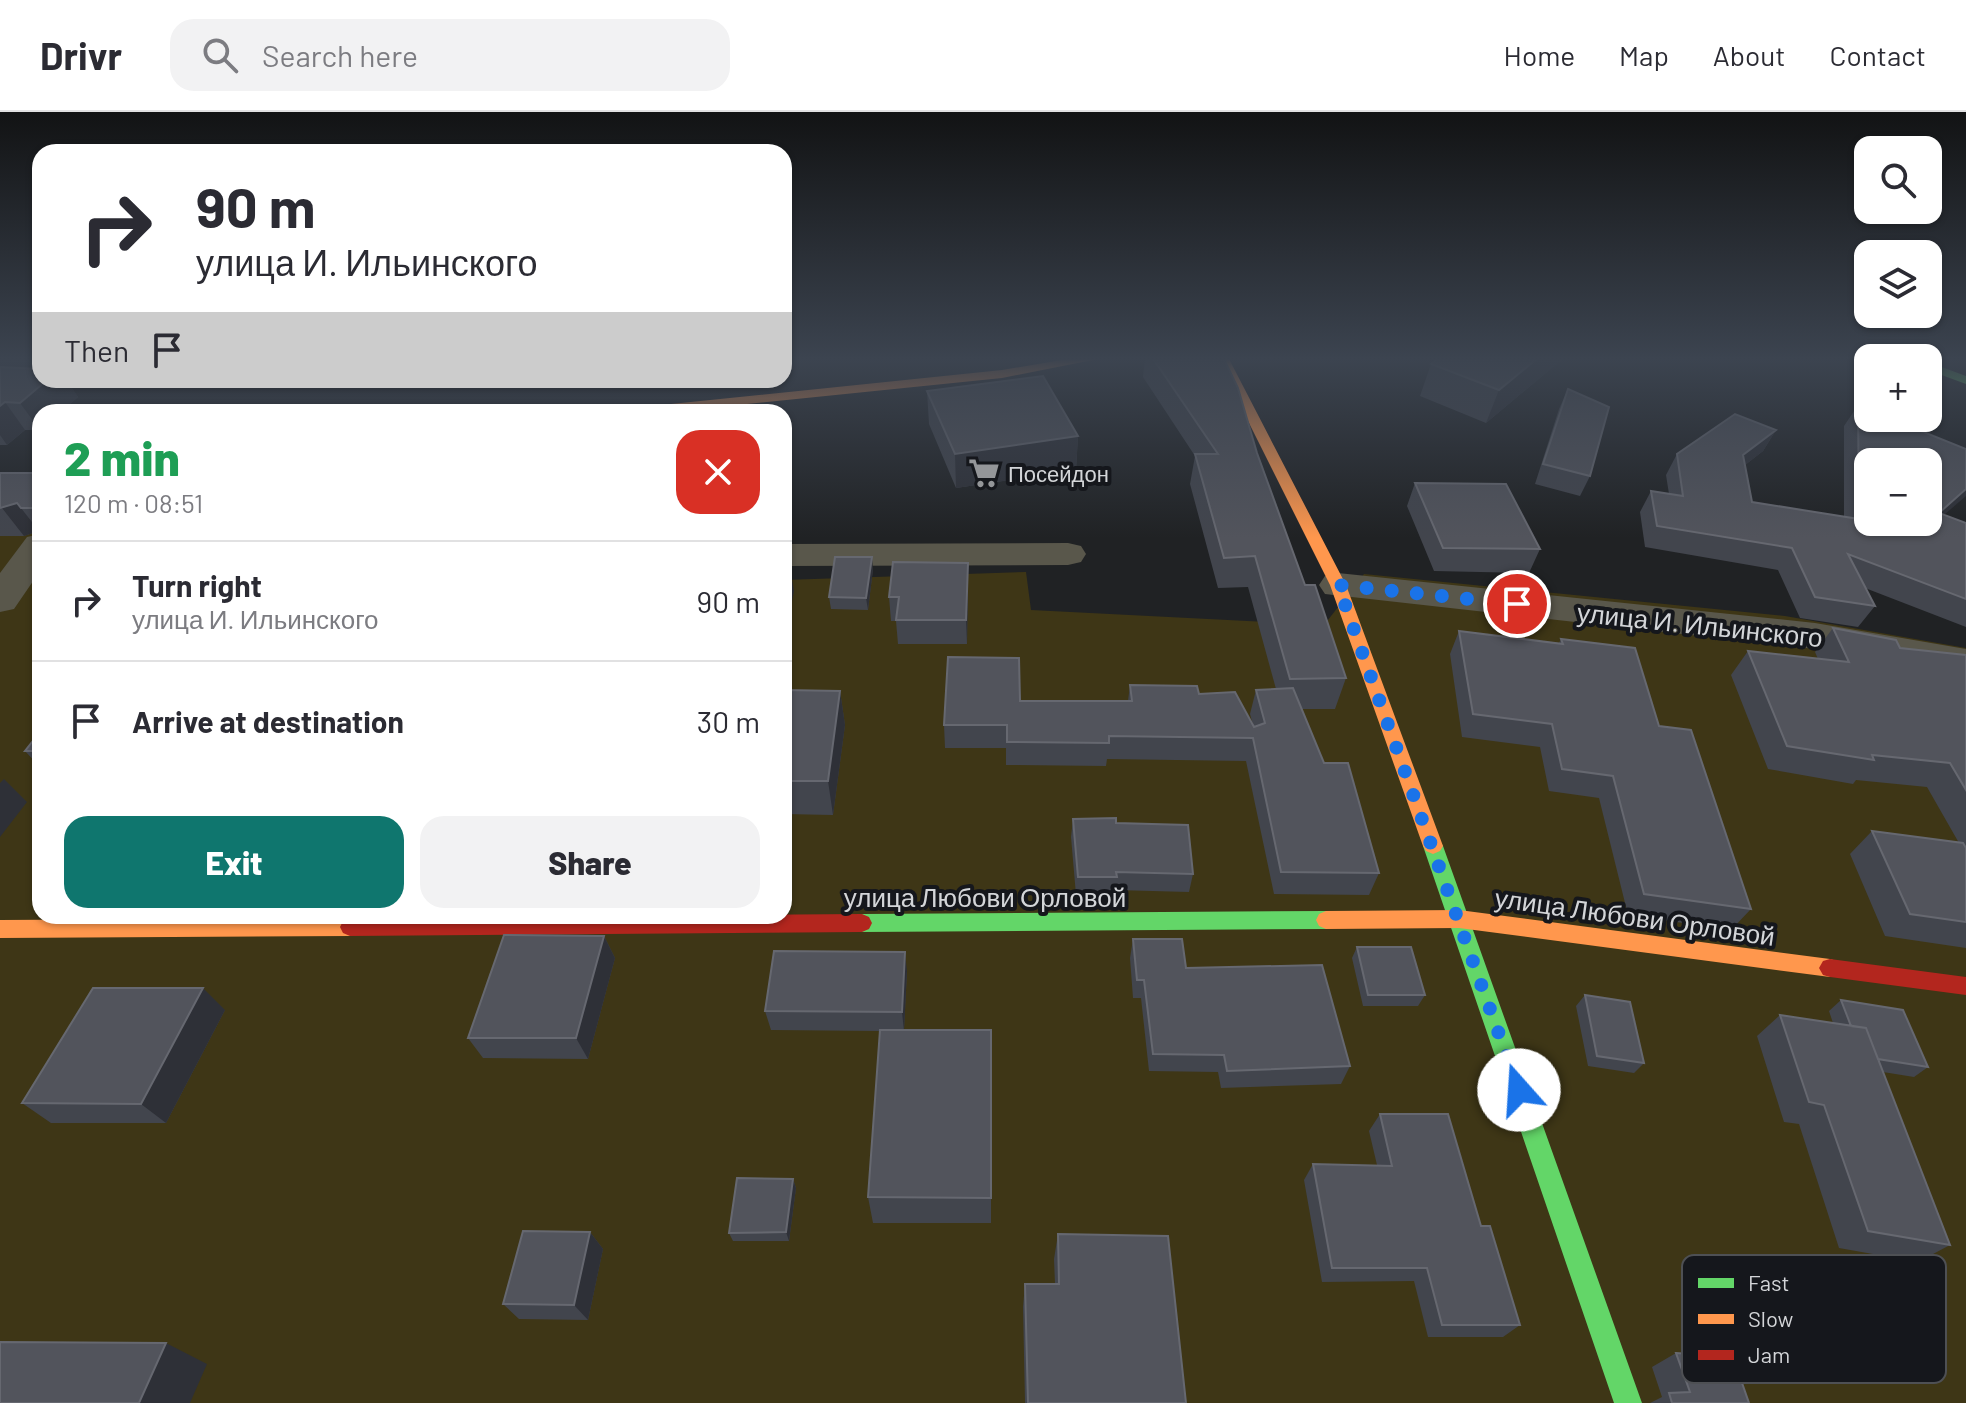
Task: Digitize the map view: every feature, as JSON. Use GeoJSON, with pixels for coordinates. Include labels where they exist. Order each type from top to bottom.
{"type":"FeatureCollection","features":[{"type":"Feature","properties":{"kind":"street"},"geometry":{"type":"LineString","coordinates":[[1253,417],[1338,585],[1459,919],[1628,1403]]}},
{"type":"Feature","properties":{"kind":"street"},"geometry":{"type":"LineString","coordinates":[[792,555],[1068,554]]}},
{"type":"Feature","properties":{"kind":"street"},"geometry":{"type":"LineString","coordinates":[[0,600],[32,560]]}},
{"type":"Feature","properties":{"kind":"street","name":"улица И. Ильинского"},"geometry":{"type":"LineString","coordinates":[[1338,585],[1815,636],[1966,663]]}},
{"type":"Feature","properties":{"kind":"street","name":"улица Любови Орловой"},"geometry":{"type":"LineString","coordinates":[[792,924],[1459,919],[1966,986]]}},
{"type":"Feature","properties":{"kind":"street","name":"улица Любови Орловой"},"geometry":{"type":"LineString","coordinates":[[0,929],[730,924]]}},
{"type":"Feature","properties":{"kind":"shaded area"},"geometry":{"type":"Polygon","coordinates":[[[0,504],[32,504],[32,924],[792,924],[792,580],[1026,572],[1031,610],[1324,625],[1364,574],[1785,616],[1966,648],[1966,1403],[0,1403],[0,504]]]}},
{"type":"Feature","properties":{"kind":"building"},"geometry":{"type":"Polygon","coordinates":[[[939,417],[1067,417],[1078,436],[955,454],[939,417]]]}},
{"type":"Feature","properties":{"kind":"building"},"geometry":{"type":"Polygon","coordinates":[[[1193,417],[1247,417],[1305,585],[1315,585],[1346,678],[1290,679],[1255,556],[1224,558],[1195,454],[1218,454],[1193,417]]]}},
{"type":"Feature","properties":{"kind":"building"},"geometry":{"type":"Polygon","coordinates":[[[1559,417],[1606,417],[1590,476],[1543,464],[1559,417]]]}},
{"type":"Feature","properties":{"kind":"building"},"geometry":{"type":"Polygon","coordinates":[[[1730,417],[1743,417],[1776,430],[1743,455],[1752,502],[1854,518],[1854,536],[1942,536],[1942,514],[1966,523],[1966,599],[1848,554],[1875,606],[1815,597],[1792,548],[1657,526],[1651,491],[1683,496],[1677,454],[1730,417]]]}},
{"type":"Feature","properties":{"kind":"building"},"geometry":{"type":"Polygon","coordinates":[[[1858,432],[1924,432],[1966,449],[1966,489],[1942,510],[1942,448],[1858,448],[1858,432]]]}},
{"type":"Feature","properties":{"kind":"building"},"geometry":{"type":"Polygon","coordinates":[[[0,473],[32,473],[32,508],[21,508],[17,503],[0,508],[0,473]]]}},
{"type":"Feature","properties":{"kind":"building"},"geometry":{"type":"Polygon","coordinates":[[[1415,483],[1506,484],[1540,549],[1443,548],[1415,483]]]}},
{"type":"Feature","properties":{"kind":"building"},"geometry":{"type":"Polygon","coordinates":[[[835,557],[872,557],[866,598],[829,597],[835,557]]]}},
{"type":"Feature","properties":{"kind":"building"},"geometry":{"type":"Polygon","coordinates":[[[893,562],[968,563],[966,620],[896,620],[899,597],[889,597],[893,562]]]}},
{"type":"Feature","properties":{"kind":"building"},"geometry":{"type":"Polygon","coordinates":[[[1833,628],[1896,640],[1900,648],[1966,655],[1966,790],[1950,763],[1872,755],[1874,760],[1787,746],[1748,651],[1849,662],[1833,628]]]}},
{"type":"Feature","properties":{"kind":"building"},"geometry":{"type":"Polygon","coordinates":[[[1459,631],[1563,644],[1561,639],[1635,648],[1659,726],[1691,730],[1751,909],[1644,894],[1613,776],[1562,769],[1552,724],[1473,714],[1459,631]]]}},
{"type":"Feature","properties":{"kind":"building"},"geometry":{"type":"Polygon","coordinates":[[[948,657],[1019,658],[1020,701],[1132,701],[1130,685],[1197,686],[1199,694],[1235,692],[1254,727],[1265,723],[1256,690],[1293,688],[1324,763],[1348,763],[1379,873],[1281,872],[1253,738],[1109,736],[1109,743],[1007,742],[1007,725],[944,725],[948,657]]]}},
{"type":"Feature","properties":{"kind":"building"},"geometry":{"type":"Polygon","coordinates":[[[792,690],[840,691],[828,781],[792,781],[792,690]]]}},
{"type":"Feature","properties":{"kind":"building"},"geometry":{"type":"Polygon","coordinates":[[[1116,818],[1116,823],[1188,825],[1193,874],[1116,872],[1117,877],[1078,877],[1073,819],[1116,818]]]}},
{"type":"Feature","properties":{"kind":"building"},"geometry":{"type":"Polygon","coordinates":[[[1872,831],[1963,843],[1966,848],[1966,922],[1910,914],[1872,831]]]}},
{"type":"Feature","properties":{"kind":"building"},"geometry":{"type":"Polygon","coordinates":[[[504,935],[604,936],[576,1038],[468,1038],[504,935]]]}},
{"type":"Feature","properties":{"kind":"building"},"geometry":{"type":"Polygon","coordinates":[[[1133,939],[1182,939],[1186,968],[1322,965],[1350,1066],[1227,1071],[1224,1055],[1153,1054],[1144,980],[1137,980],[1133,939]]]}},
{"type":"Feature","properties":{"kind":"building"},"geometry":{"type":"Polygon","coordinates":[[[1357,947],[1411,947],[1425,995],[1368,995],[1357,947]]]}},
{"type":"Feature","properties":{"kind":"building"},"geometry":{"type":"Polygon","coordinates":[[[774,951],[905,952],[902,1012],[765,1011],[774,951]]]}},
{"type":"Feature","properties":{"kind":"building"},"geometry":{"type":"Polygon","coordinates":[[[93,988],[203,988],[141,1104],[22,1103],[93,988]]]}},
{"type":"Feature","properties":{"kind":"building"},"geometry":{"type":"Polygon","coordinates":[[[1585,995],[1630,1002],[1644,1063],[1597,1056],[1585,995]]]}},
{"type":"Feature","properties":{"kind":"building"},"geometry":{"type":"Polygon","coordinates":[[[1841,1000],[1903,1010],[1928,1067],[1878,1059],[1866,1028],[1851,1026],[1841,1000]]]}},
{"type":"Feature","properties":{"kind":"building"},"geometry":{"type":"Polygon","coordinates":[[[1780,1015],[1866,1028],[1950,1245],[1868,1231],[1824,1105],[1809,1102],[1780,1015]]]}},
{"type":"Feature","properties":{"kind":"building"},"geometry":{"type":"Polygon","coordinates":[[[880,1030],[991,1030],[991,1198],[868,1197],[880,1030]]]}},
{"type":"Feature","properties":{"kind":"building"},"geometry":{"type":"Polygon","coordinates":[[[1380,1114],[1448,1114],[1481,1226],[1490,1226],[1520,1325],[1442,1325],[1427,1268],[1332,1268],[1313,1164],[1392,1166],[1380,1114]]]}},
{"type":"Feature","properties":{"kind":"building"},"geometry":{"type":"Polygon","coordinates":[[[737,1178],[793,1179],[786,1232],[729,1233],[737,1178]]]}},
{"type":"Feature","properties":{"kind":"building"},"geometry":{"type":"Polygon","coordinates":[[[523,1231],[590,1232],[574,1305],[503,1304],[523,1231]]]}},
{"type":"Feature","properties":{"kind":"building"},"geometry":{"type":"Polygon","coordinates":[[[1058,1234],[1168,1236],[1186,1403],[1028,1403],[1025,1284],[1059,1284],[1058,1234]]]}},
{"type":"Feature","properties":{"kind":"building"},"geometry":{"type":"Polygon","coordinates":[[[0,1342],[166,1343],[139,1403],[0,1403],[0,1342]]]}},
{"type":"Feature","properties":{"kind":"building"},"geometry":{"type":"Polygon","coordinates":[[[1676,1353],[1682,1353],[1682,1370],[1676,1353]]]}},
{"type":"Feature","properties":{"kind":"building"},"geometry":{"type":"Polygon","coordinates":[[[1687,1383],[1742,1383],[1749,1403],[1672,1403],[1669,1393],[1690,1392],[1687,1383]]]}},
{"type":"Feature","properties":{"kind":"traffic: fast"},"geometry":{"type":"LineString","coordinates":[[1433,846],[1628,1403]]}},
{"type":"Feature","properties":{"kind":"traffic: fast"},"geometry":{"type":"LineString","coordinates":[[862,923],[1326,920]]}},
{"type":"Feature","properties":{"kind":"traffic: slow"},"geometry":{"type":"LineString","coordinates":[[1253,417],[1338,585],[1433,846]]}},
{"type":"Feature","properties":{"kind":"traffic: slow"},"geometry":{"type":"LineString","coordinates":[[1326,920],[1459,919],[1830,968]]}},
{"type":"Feature","properties":{"kind":"traffic: slow"},"geometry":{"type":"LineString","coordinates":[[0,929],[350,927]]}},
{"type":"Feature","properties":{"kind":"traffic: jam"},"geometry":{"type":"LineString","coordinates":[[792,924],[862,923]]}},
{"type":"Feature","properties":{"kind":"traffic: jam"},"geometry":{"type":"LineString","coordinates":[[350,927],[734,924]]}},
{"type":"Feature","properties":{"kind":"traffic: jam"},"geometry":{"type":"LineString","coordinates":[[1830,968],[1966,986]]}},
{"type":"Feature","properties":{"kind":"place","name":"Посейдон"},"geometry":{"type":"Point","coordinates":[984,473]}},
{"type":"Feature","properties":{"kind":"route"},"geometry":{"type":"LineString","coordinates":[[1517,604],[1338,585],[1519,1090]]}}]}
